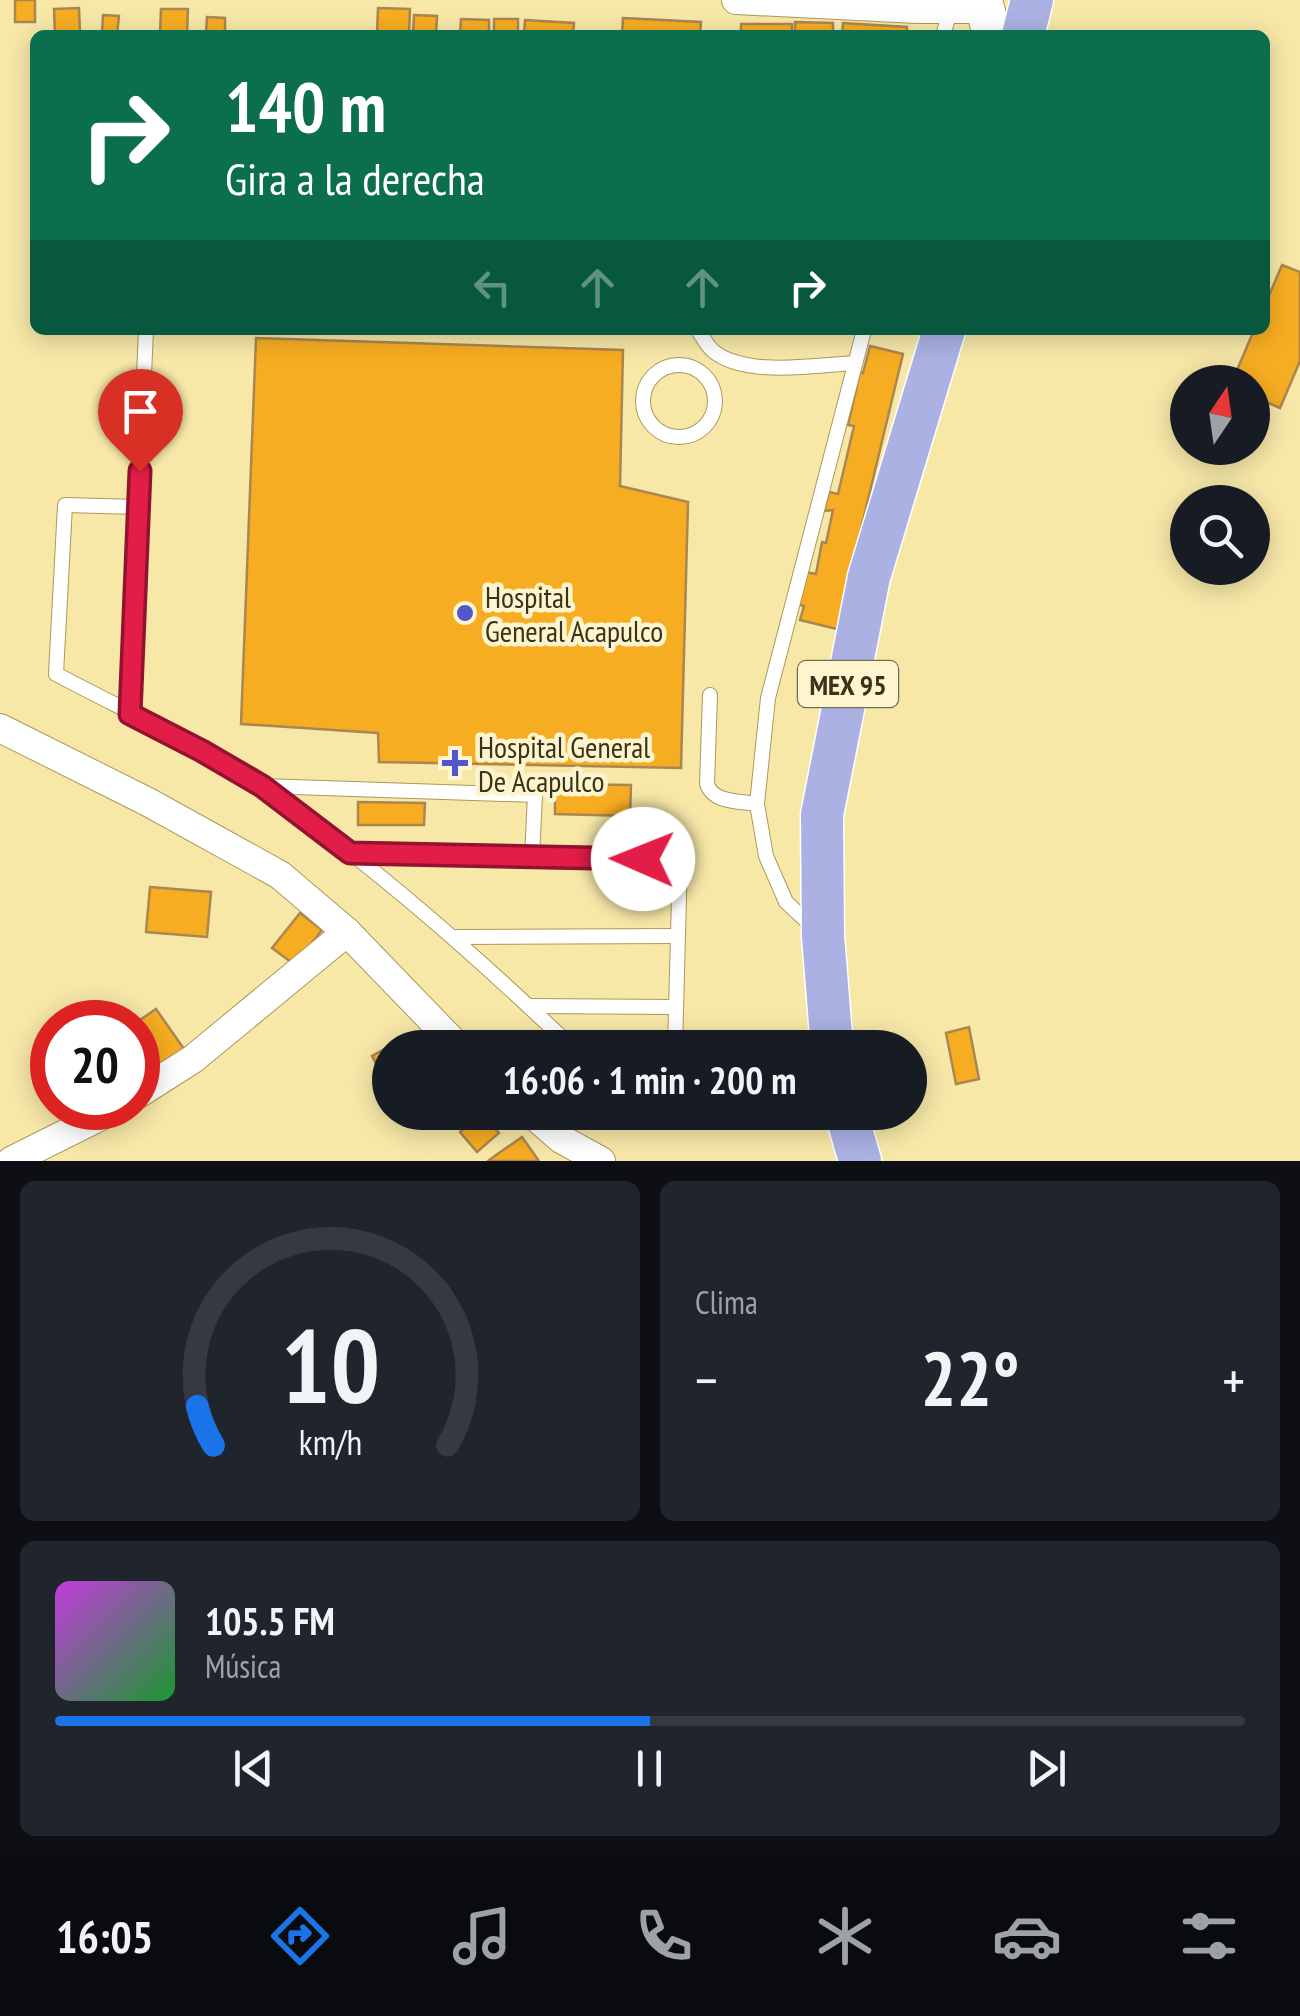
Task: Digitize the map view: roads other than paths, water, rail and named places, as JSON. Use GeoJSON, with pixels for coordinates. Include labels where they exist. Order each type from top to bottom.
{"type":"FeatureCollection","features":[{"type":"Feature","properties":{"kind":"main road"},"geometry":{"type":"LineString","coordinates":[[1024,30],[1032,0]]}},
{"type":"Feature","properties":{"kind":"main road","name":"MEX 95"},"geometry":{"type":"LineString","coordinates":[[831,1030],[823,936],[822,814],[869,577],[942,335]]}},
{"type":"Feature","properties":{"kind":"main road"},"geometry":{"type":"LineString","coordinates":[[851,1130],[860,1161]]}},
{"type":"Feature","properties":{"kind":"street"},"geometry":{"type":"LineString","coordinates":[[736,0],[981,17]]}},
{"type":"Feature","properties":{"kind":"street"},"geometry":{"type":"LineString","coordinates":[[0,728],[280,874],[348,932],[442,1030]]}},
{"type":"Feature","properties":{"kind":"street"},"geometry":{"type":"LineString","coordinates":[[160,1080],[193,1058],[348,932]]}},
{"type":"Feature","properties":{"kind":"street"},"geometry":{"type":"LineString","coordinates":[[11,1161],[73,1130]]}},
{"type":"Feature","properties":{"kind":"street"},"geometry":{"type":"LineString","coordinates":[[551,1130],[601,1161]]}},
{"type":"Feature","properties":{"kind":"lane"},"geometry":{"type":"LineString","coordinates":[[130,714],[146,335]]}},
{"type":"Feature","properties":{"kind":"lane"},"geometry":{"type":"LineString","coordinates":[[701,335],[711,349],[734,362],[778,368],[856,363]]}},
{"type":"Feature","properties":{"kind":"lane"},"geometry":{"type":"LineString","coordinates":[[823,936],[786,902],[766,856],[757,804],[768,698],[863,335]]}},
{"type":"Feature","properties":{"kind":"lane"},"geometry":{"type":"LineString","coordinates":[[699,371],[711,349]]}},
{"type":"Feature","properties":{"kind":"lane"},"geometry":{"type":"LineString","coordinates":[[675,365],[699,371],[714,391],[714,407],[703,428],[680,437],[657,430],[644,410],[643,398],[653,376],[675,365]]}},
{"type":"Feature","properties":{"kind":"lane"},"geometry":{"type":"LineString","coordinates":[[138,507],[65,505],[56,674],[262,786],[454,937],[554,1030]]}},
{"type":"Feature","properties":{"kind":"lane"},"geometry":{"type":"LineString","coordinates":[[710,695],[706,784],[718,798],[757,804]]}},
{"type":"Feature","properties":{"kind":"lane"},"geometry":{"type":"LineString","coordinates":[[262,786],[535,795],[532,857]]}},
{"type":"Feature","properties":{"kind":"lane"},"geometry":{"type":"LineString","coordinates":[[350,853],[680,860],[676,1030]]}},
{"type":"Feature","properties":{"kind":"lane"},"geometry":{"type":"LineString","coordinates":[[454,937],[678,936]]}},
{"type":"Feature","properties":{"kind":"lane"},"geometry":{"type":"LineString","coordinates":[[529,1006],[676,1007]]}},
{"type":"Feature","properties":{"kind":"place","name":"Hospital General Acapulco"},"geometry":{"type":"Point","coordinates":[465,613]}},
{"type":"Feature","properties":{"kind":"place","name":"Hospital General De Acapulco"},"geometry":{"type":"Point","coordinates":[455,763]}}]}
